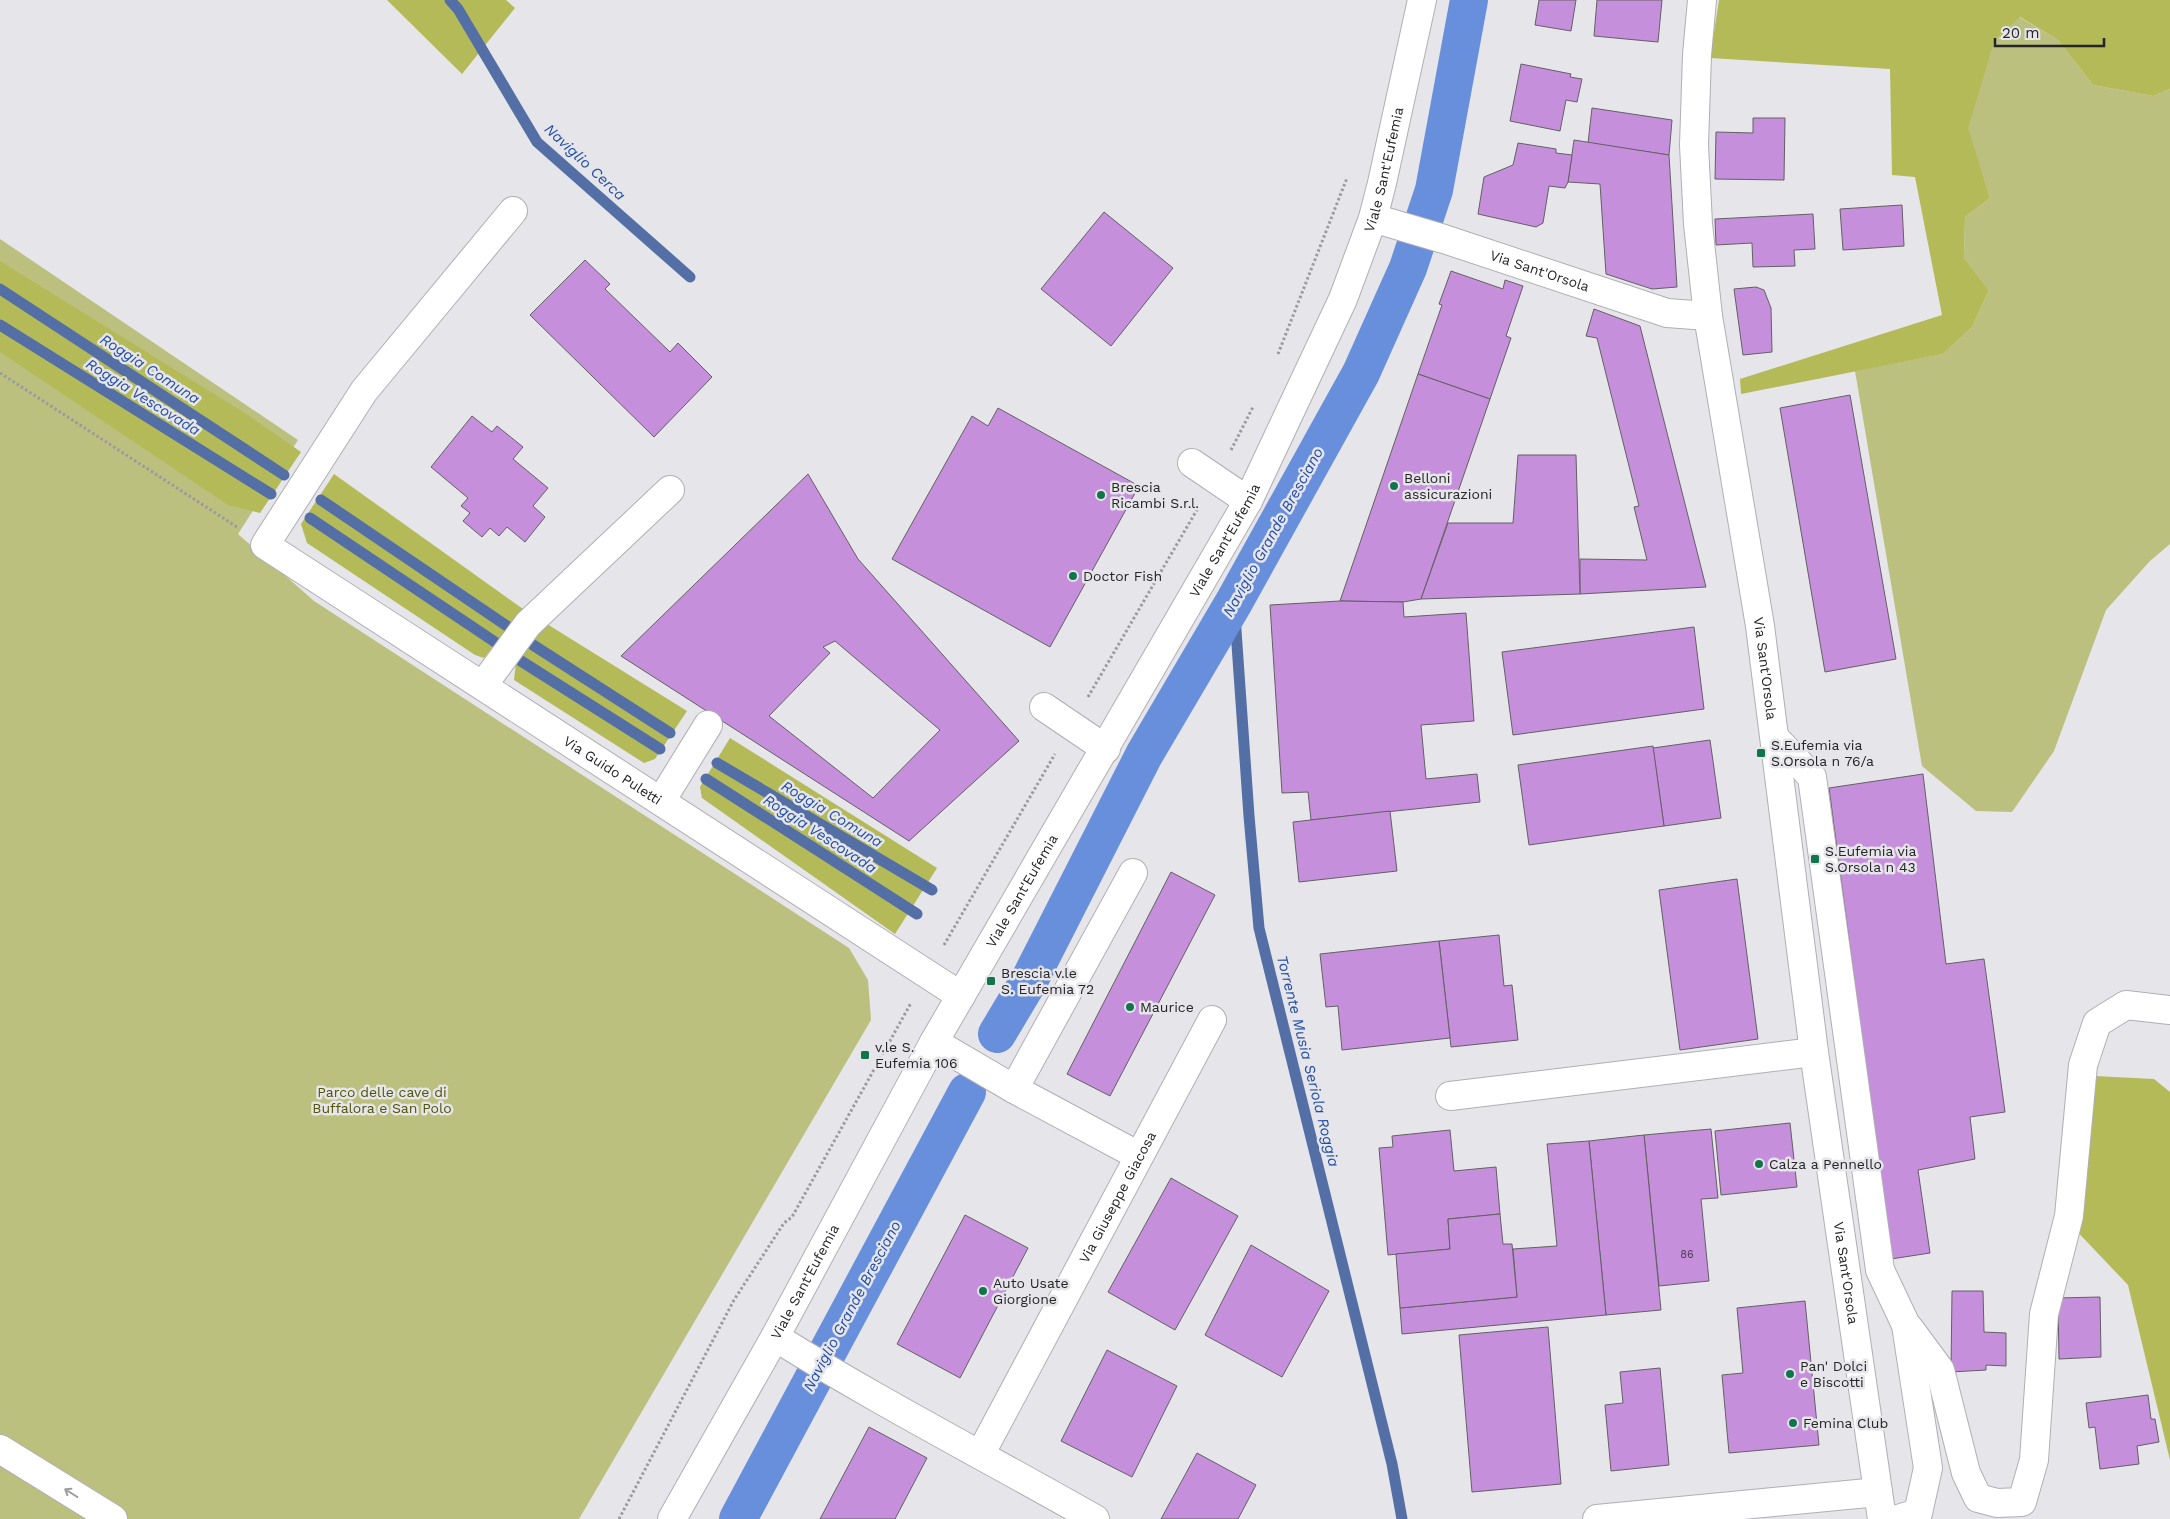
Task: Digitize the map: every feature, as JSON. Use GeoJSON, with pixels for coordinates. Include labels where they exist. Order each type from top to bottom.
{"type":"FeatureCollection","features":[{"type":"Feature","properties":{"kind":"street","name":"Viale Sant'Eufemia"},"geometry":{"type":"LineString","coordinates":[[672,1519],[775,1337],[934,1042],[1248,502],[1343,299],[1384,221],[1382,183],[1422,0]]}},
{"type":"Feature","properties":{"kind":"street","name":"Via Sant'Orsola"},"geometry":{"type":"LineString","coordinates":[[1702,0],[1697,56],[1694,145],[1698,224],[1708,316],[1760,626],[1814,1052],[1882,1519]]}},
{"type":"Feature","properties":{"kind":"street"},"geometry":{"type":"LineString","coordinates":[[265,544],[364,391],[513,211]]}},
{"type":"Feature","properties":{"kind":"street","name":"Via Sant'Orsola"},"geometry":{"type":"LineString","coordinates":[[1384,221],[1667,313],[1708,316]]}},
{"type":"Feature","properties":{"kind":"street"},"geometry":{"type":"LineString","coordinates":[[1192,463],[1248,502]]}},
{"type":"Feature","properties":{"kind":"street"},"geometry":{"type":"LineString","coordinates":[[483,685],[528,624],[670,490]]}},
{"type":"Feature","properties":{"kind":"street","name":"Via Guido Puletti"},"geometry":{"type":"LineString","coordinates":[[265,544],[961,996]]}},
{"type":"Feature","properties":{"kind":"street"},"geometry":{"type":"LineString","coordinates":[[1044,707],[1106,749]]}},
{"type":"Feature","properties":{"kind":"street"},"geometry":{"type":"LineString","coordinates":[[660,801],[708,725]]}},
{"type":"Feature","properties":{"kind":"street"},"geometry":{"type":"LineString","coordinates":[[1774,738],[1812,777],[1880,1270],[1906,1324],[1940,1370],[1966,1473],[1978,1498],[1998,1503],[2022,1502],[2034,1460],[2044,1314],[2069,1216],[2083,1065],[2096,1023],[2126,1005],[2170,1010]]}},
{"type":"Feature","properties":{"kind":"street"},"geometry":{"type":"LineString","coordinates":[[1014,1089],[1133,873]]}},
{"type":"Feature","properties":{"kind":"street","name":"Via Giuseppe Giacosa"},"geometry":{"type":"LineString","coordinates":[[981,1453],[1212,1020]]}},
{"type":"Feature","properties":{"kind":"street"},"geometry":{"type":"LineString","coordinates":[[934,1042],[1014,1089],[1139,1156]]}},
{"type":"Feature","properties":{"kind":"street"},"geometry":{"type":"LineString","coordinates":[[1450,1096],[1814,1052]]}},
{"type":"Feature","properties":{"kind":"street"},"geometry":{"type":"LineString","coordinates":[[1898,1519],[1918,1513],[1928,1468],[1906,1324]]}},
{"type":"Feature","properties":{"kind":"street"},"geometry":{"type":"LineString","coordinates":[[775,1337],[854,1384],[981,1453],[1094,1519]]}},
{"type":"Feature","properties":{"kind":"street"},"geometry":{"type":"LineString","coordinates":[[0,1449],[113,1519]]}},
{"type":"Feature","properties":{"kind":"street"},"geometry":{"type":"LineString","coordinates":[[1597,1519],[1878,1492]]}},
{"type":"Feature","properties":{"kind":"path"},"geometry":{"type":"LineString","coordinates":[[1276,360],[1348,176]]}},
{"type":"Feature","properties":{"kind":"path"},"geometry":{"type":"LineString","coordinates":[[0,373],[265,544]]}},
{"type":"Feature","properties":{"kind":"path"},"geometry":{"type":"LineString","coordinates":[[618,1519],[734,1300],[784,1223],[792,1217],[927,973],[1215,479],[1255,403]]}},
{"type":"Feature","properties":{"kind":"green space"},"geometry":{"type":"Polygon","coordinates":[[[387,0],[506,0],[515,8],[462,74],[387,0]]]}},
{"type":"Feature","properties":{"kind":"green space"},"geometry":{"type":"Polygon","coordinates":[[[1719,0],[2170,0],[2170,89],[2153,96],[2093,85],[2058,40],[2020,17],[1995,40],[1968,128],[1990,198],[1965,217],[1964,258],[1989,290],[1972,327],[1943,354],[1741,394],[1740,379],[1942,315],[1915,177],[1892,175],[1890,69],[1710,58],[1719,0]]]}},
{"type":"Feature","properties":{"kind":"green space"},"geometry":{"type":"Polygon","coordinates":[[[2019,17],[2058,40],[2093,85],[2153,96],[2170,89],[2170,544],[2150,561],[2106,610],[2054,751],[2012,812],[1976,811],[1922,766],[1855,371],[1943,354],[1972,327],[1989,290],[1964,258],[1965,217],[1990,198],[1967,128],[1995,40],[2019,17]]]}},
{"type":"Feature","properties":{"kind":"green space","name":"Parco delle cave di Buffalora e San Polo"},"geometry":{"type":"Polygon","coordinates":[[[0,239],[298,440],[238,534],[314,601],[849,948],[868,980],[871,1020],[579,1519],[0,1519],[0,239]]]}},
{"type":"Feature","properties":{"kind":"green space"},"geometry":{"type":"Polygon","coordinates":[[[0,261],[248,415],[301,452],[260,513],[228,505],[0,352],[0,261]]]}},
{"type":"Feature","properties":{"kind":"green space"},"geometry":{"type":"Polygon","coordinates":[[[334,474],[523,609],[484,658],[475,655],[307,543],[301,524],[334,474]]]}},
{"type":"Feature","properties":{"kind":"green space"},"geometry":{"type":"Polygon","coordinates":[[[547,624],[687,711],[655,759],[644,763],[514,680],[516,663],[547,624]]]}},
{"type":"Feature","properties":{"kind":"green space"},"geometry":{"type":"Polygon","coordinates":[[[730,738],[937,868],[895,934],[702,798],[700,787],[730,738]]]}},
{"type":"Feature","properties":{"kind":"green space"},"geometry":{"type":"Polygon","coordinates":[[[2095,1076],[2154,1079],[2170,1092],[2170,1460],[2128,1285],[2071,1225],[2095,1076]]]}},
{"type":"Feature","properties":{"kind":"building"},"geometry":{"type":"Polygon","coordinates":[[[1539,0],[1576,0],[1571,31],[1535,25],[1539,0]]]}},
{"type":"Feature","properties":{"kind":"building"},"geometry":{"type":"Polygon","coordinates":[[[1597,0],[1662,0],[1658,42],[1594,36],[1597,0]]]}},
{"type":"Feature","properties":{"kind":"building"},"geometry":{"type":"Polygon","coordinates":[[[1521,64],[1571,74],[1570,77],[1582,79],[1577,102],[1566,100],[1560,131],[1510,121],[1521,64]]]}},
{"type":"Feature","properties":{"kind":"building"},"geometry":{"type":"Polygon","coordinates":[[[1592,108],[1672,120],[1669,155],[1588,143],[1592,108]]]}},
{"type":"Feature","properties":{"kind":"building"},"geometry":{"type":"Polygon","coordinates":[[[1753,118],[1785,118],[1784,180],[1715,179],[1716,132],[1753,133],[1753,118]]]}},
{"type":"Feature","properties":{"kind":"building"},"geometry":{"type":"Polygon","coordinates":[[[1574,140],[1669,155],[1677,287],[1652,289],[1606,274],[1600,184],[1568,182],[1574,140]]]}},
{"type":"Feature","properties":{"kind":"building"},"geometry":{"type":"Polygon","coordinates":[[[1518,143],[1556,149],[1556,153],[1572,155],[1568,182],[1565,188],[1549,186],[1543,223],[1536,227],[1478,214],[1484,177],[1513,165],[1518,143]]]}},
{"type":"Feature","properties":{"kind":"building"},"geometry":{"type":"Polygon","coordinates":[[[1902,205],[1904,246],[1843,250],[1840,209],[1902,205]]]}},
{"type":"Feature","properties":{"kind":"building"},"geometry":{"type":"Polygon","coordinates":[[[1104,212],[1173,268],[1111,346],[1041,289],[1104,212]]]}},
{"type":"Feature","properties":{"kind":"building"},"geometry":{"type":"Polygon","coordinates":[[[1813,214],[1815,249],[1794,250],[1795,266],[1753,267],[1752,243],[1716,245],[1715,219],[1813,214]]]}},
{"type":"Feature","properties":{"kind":"building"},"geometry":{"type":"Polygon","coordinates":[[[585,260],[610,284],[605,289],[670,352],[678,343],[712,377],[654,437],[530,315],[585,260]]]}},
{"type":"Feature","properties":{"kind":"building"},"geometry":{"type":"Polygon","coordinates":[[[1451,271],[1503,289],[1505,280],[1523,286],[1506,336],[1511,338],[1490,399],[1418,374],[1442,305],[1439,304],[1451,271]]]}},
{"type":"Feature","properties":{"kind":"building"},"geometry":{"type":"Polygon","coordinates":[[[1756,287],[1764,290],[1771,308],[1772,352],[1743,355],[1734,289],[1756,287]]]}},
{"type":"Feature","properties":{"kind":"building"},"geometry":{"type":"Polygon","coordinates":[[[1594,309],[1640,326],[1706,587],[1580,594],[1580,559],[1647,560],[1634,507],[1639,506],[1597,338],[1586,336],[1594,309]]]}},
{"type":"Feature","properties":{"kind":"building"},"geometry":{"type":"Polygon","coordinates":[[[1418,374],[1490,399],[1421,599],[1403,602],[1340,601],[1418,374]]]}},
{"type":"Feature","properties":{"kind":"building"},"geometry":{"type":"Polygon","coordinates":[[[1850,395],[1896,659],[1825,672],[1780,408],[1850,395]]]}},
{"type":"Feature","properties":{"kind":"building"},"geometry":{"type":"Polygon","coordinates":[[[998,408],[1139,486],[1050,647],[892,559],[972,416],[988,426],[998,408]]]}},
{"type":"Feature","properties":{"kind":"building"},"geometry":{"type":"Polygon","coordinates":[[[472,416],[492,432],[497,426],[523,447],[513,459],[548,488],[533,506],[545,517],[525,542],[507,527],[499,536],[490,528],[482,537],[463,521],[470,513],[461,506],[468,498],[431,467],[472,416]]]}},
{"type":"Feature","properties":{"kind":"building"},"geometry":{"type":"Polygon","coordinates":[[[1518,455],[1576,455],[1580,594],[1421,599],[1448,523],[1513,523],[1518,455]]]}},
{"type":"Feature","properties":{"kind":"building"},"geometry":{"type":"Polygon","coordinates":[[[808,474],[858,559],[1019,741],[909,841],[621,656],[808,474]],[[835,641],[823,647],[830,653],[769,716],[873,798],[940,730],[835,641]]]}},
{"type":"Feature","properties":{"kind":"building"},"geometry":{"type":"Polygon","coordinates":[[[1340,601],[1403,602],[1404,617],[1466,613],[1474,721],[1421,725],[1426,779],[1477,774],[1480,802],[1311,820],[1308,792],[1282,793],[1270,605],[1340,601]]]}},
{"type":"Feature","properties":{"kind":"building"},"geometry":{"type":"Polygon","coordinates":[[[1694,627],[1704,709],[1513,735],[1502,652],[1694,627]]]}},
{"type":"Feature","properties":{"kind":"building"},"geometry":{"type":"Polygon","coordinates":[[[1710,740],[1721,818],[1664,826],[1653,748],[1710,740]]]}},
{"type":"Feature","properties":{"kind":"building"},"geometry":{"type":"Polygon","coordinates":[[[1653,746],[1664,826],[1529,845],[1518,765],[1653,746]]]}},
{"type":"Feature","properties":{"kind":"building"},"geometry":{"type":"Polygon","coordinates":[[[1923,774],[1946,964],[1984,959],[2005,1112],[1970,1117],[1975,1159],[1918,1170],[1930,1253],[1891,1259],[1829,788],[1923,774]]]}},
{"type":"Feature","properties":{"kind":"building"},"geometry":{"type":"Polygon","coordinates":[[[1390,811],[1397,871],[1299,882],[1293,822],[1390,811]]]}},
{"type":"Feature","properties":{"kind":"building"},"geometry":{"type":"Polygon","coordinates":[[[1171,872],[1215,895],[1110,1096],[1067,1074],[1171,872]]]}},
{"type":"Feature","properties":{"kind":"building"},"geometry":{"type":"Polygon","coordinates":[[[1737,879],[1758,1039],[1680,1050],[1659,890],[1737,879]]]}},
{"type":"Feature","properties":{"kind":"building"},"geometry":{"type":"Polygon","coordinates":[[[1499,935],[1504,986],[1512,985],[1518,1040],[1451,1047],[1439,941],[1499,935]]]}},
{"type":"Feature","properties":{"kind":"building"},"geometry":{"type":"Polygon","coordinates":[[[1439,941],[1450,1038],[1342,1050],[1338,1006],[1326,1007],[1320,954],[1439,941]]]}},
{"type":"Feature","properties":{"kind":"building"},"geometry":{"type":"Polygon","coordinates":[[[1790,1123],[1797,1187],[1721,1195],[1715,1131],[1790,1123]]]}},
{"type":"Feature","properties":{"kind":"building"},"geometry":{"type":"Polygon","coordinates":[[[1711,1129],[1718,1198],[1701,1199],[1709,1281],[1659,1286],[1644,1135],[1711,1129]]]}},
{"type":"Feature","properties":{"kind":"building"},"geometry":{"type":"Polygon","coordinates":[[[1450,1130],[1454,1171],[1496,1167],[1500,1214],[1448,1219],[1450,1249],[1388,1255],[1379,1148],[1393,1147],[1392,1136],[1450,1130]]]}},
{"type":"Feature","properties":{"kind":"building"},"geometry":{"type":"Polygon","coordinates":[[[1644,1135],[1661,1310],[1606,1315],[1589,1141],[1644,1135]]]}},
{"type":"Feature","properties":{"kind":"building"},"geometry":{"type":"Polygon","coordinates":[[[1589,1141],[1606,1315],[1402,1334],[1400,1308],[1517,1297],[1513,1249],[1557,1246],[1547,1144],[1589,1141]]]}},
{"type":"Feature","properties":{"kind":"building"},"geometry":{"type":"Polygon","coordinates":[[[1171,1178],[1238,1216],[1175,1330],[1108,1292],[1171,1178]]]}},
{"type":"Feature","properties":{"kind":"building"},"geometry":{"type":"Polygon","coordinates":[[[1500,1214],[1503,1244],[1512,1244],[1517,1297],[1400,1308],[1396,1254],[1450,1249],[1448,1219],[1500,1214]]]}},
{"type":"Feature","properties":{"kind":"building"},"geometry":{"type":"Polygon","coordinates":[[[965,1215],[1028,1248],[960,1378],[897,1344],[965,1215]]]}},
{"type":"Feature","properties":{"kind":"building"},"geometry":{"type":"Polygon","coordinates":[[[1251,1245],[1329,1291],[1282,1377],[1205,1335],[1251,1245]]]}},
{"type":"Feature","properties":{"kind":"building"},"geometry":{"type":"Polygon","coordinates":[[[1952,1291],[1983,1291],[1984,1332],[2006,1333],[2006,1366],[1986,1365],[1986,1370],[1951,1372],[1952,1291]]]}},
{"type":"Feature","properties":{"kind":"building"},"geometry":{"type":"Polygon","coordinates":[[[2100,1297],[2101,1357],[2059,1359],[2058,1298],[2100,1297]]]}},
{"type":"Feature","properties":{"kind":"building"},"geometry":{"type":"Polygon","coordinates":[[[1805,1301],[1819,1445],[1729,1453],[1722,1375],[1743,1373],[1737,1308],[1805,1301]]]}},
{"type":"Feature","properties":{"kind":"building"},"geometry":{"type":"Polygon","coordinates":[[[1548,1327],[1561,1484],[1472,1492],[1459,1335],[1548,1327]]]}},
{"type":"Feature","properties":{"kind":"building"},"geometry":{"type":"Polygon","coordinates":[[[1107,1350],[1177,1386],[1132,1477],[1061,1441],[1107,1350]]]}},
{"type":"Feature","properties":{"kind":"building"},"geometry":{"type":"Polygon","coordinates":[[[1660,1368],[1669,1465],[1611,1471],[1605,1405],[1623,1403],[1620,1372],[1660,1368]]]}},
{"type":"Feature","properties":{"kind":"building"},"geometry":{"type":"Polygon","coordinates":[[[2148,1395],[2151,1419],[2155,1419],[2159,1442],[2137,1446],[2139,1464],[2100,1469],[2095,1427],[2089,1428],[2086,1403],[2148,1395]]]}},
{"type":"Feature","properties":{"kind":"building"},"geometry":{"type":"Polygon","coordinates":[[[869,1427],[927,1458],[895,1519],[820,1519],[869,1427]]]}},
{"type":"Feature","properties":{"kind":"building"},"geometry":{"type":"Polygon","coordinates":[[[1197,1453],[1256,1485],[1238,1519],[1161,1519],[1197,1453]]]}},
{"type":"Feature","properties":{"kind":"waterway","name":"Naviglio Cerca"},"geometry":{"type":"LineString","coordinates":[[450,0],[458,9],[537,142],[690,277]]}},
{"type":"Feature","properties":{"kind":"waterway","name":"Naviglio Grande Bresciano"},"geometry":{"type":"LineString","coordinates":[[997,1034],[1031,977],[1144,755],[1234,602],[1361,373],[1408,268],[1434,190],[1469,0]]}},
{"type":"Feature","properties":{"kind":"waterway","name":"Roggia Comuna"},"geometry":{"type":"LineString","coordinates":[[0,289],[284,475]]}},
{"type":"Feature","properties":{"kind":"waterway","name":"Roggia Vescovada"},"geometry":{"type":"LineString","coordinates":[[0,325],[271,494]]}},
{"type":"Feature","properties":{"kind":"waterway","name":"Roggia Comuna"},"geometry":{"type":"LineString","coordinates":[[321,500],[507,626]]}},
{"type":"Feature","properties":{"kind":"waterway","name":"Roggia Vescovada"},"geometry":{"type":"LineString","coordinates":[[310,518],[495,642]]}},
{"type":"Feature","properties":{"kind":"waterway","name":"Torrente Musia Seriola Roggia"},"geometry":{"type":"LineString","coordinates":[[1234,602],[1259,928],[1392,1464],[1402,1519]]}},
{"type":"Feature","properties":{"kind":"waterway","name":"Roggia Comuna"},"geometry":{"type":"LineString","coordinates":[[533,645],[670,733]]}},
{"type":"Feature","properties":{"kind":"waterway","name":"Roggia Vescovada"},"geometry":{"type":"LineString","coordinates":[[521,661],[660,749]]}},
{"type":"Feature","properties":{"kind":"waterway","name":"Roggia Comuna"},"geometry":{"type":"LineString","coordinates":[[717,763],[932,890]]}},
{"type":"Feature","properties":{"kind":"waterway","name":"Roggia Vescovada"},"geometry":{"type":"LineString","coordinates":[[706,779],[917,914]]}},
{"type":"Feature","properties":{"kind":"waterway","name":"Naviglio Grande Bresciano"},"geometry":{"type":"LineString","coordinates":[[738,1519],[967,1092]]}},
{"type":"Feature","properties":{"kind":"place","name":"Belloni assicurazioni"},"geometry":{"type":"Point","coordinates":[1394,486]}},
{"type":"Feature","properties":{"kind":"place","name":"Brescia Ricambi S.r.l."},"geometry":{"type":"Point","coordinates":[1101,495]}},
{"type":"Feature","properties":{"kind":"place","name":"Doctor Fish"},"geometry":{"type":"Point","coordinates":[1073,576]}},
{"type":"Feature","properties":{"kind":"place","name":"S.Eufemia via S.Orsola n 76/a"},"geometry":{"type":"Point","coordinates":[1761,753]}},
{"type":"Feature","properties":{"kind":"place","name":"S.Eufemia via S.Orsola n 43"},"geometry":{"type":"Point","coordinates":[1815,859]}},
{"type":"Feature","properties":{"kind":"place","name":"Brescia v.le S. Eufemia 72"},"geometry":{"type":"Point","coordinates":[991,981]}},
{"type":"Feature","properties":{"kind":"place","name":"Maurice"},"geometry":{"type":"Point","coordinates":[1130,1007]}},
{"type":"Feature","properties":{"kind":"place","name":"v.le S. Eufemia 106"},"geometry":{"type":"Point","coordinates":[865,1055]}},
{"type":"Feature","properties":{"kind":"place","name":"Calza a Pennello"},"geometry":{"type":"Point","coordinates":[1759,1164]}},
{"type":"Feature","properties":{"kind":"place","name":"Auto Usate Giorgione"},"geometry":{"type":"Point","coordinates":[983,1291]}},
{"type":"Feature","properties":{"kind":"place","name":"Pan' Dolci e Biscotti"},"geometry":{"type":"Point","coordinates":[1790,1374]}},
{"type":"Feature","properties":{"kind":"place","name":"Femina Club"},"geometry":{"type":"Point","coordinates":[1793,1423]}}]}
